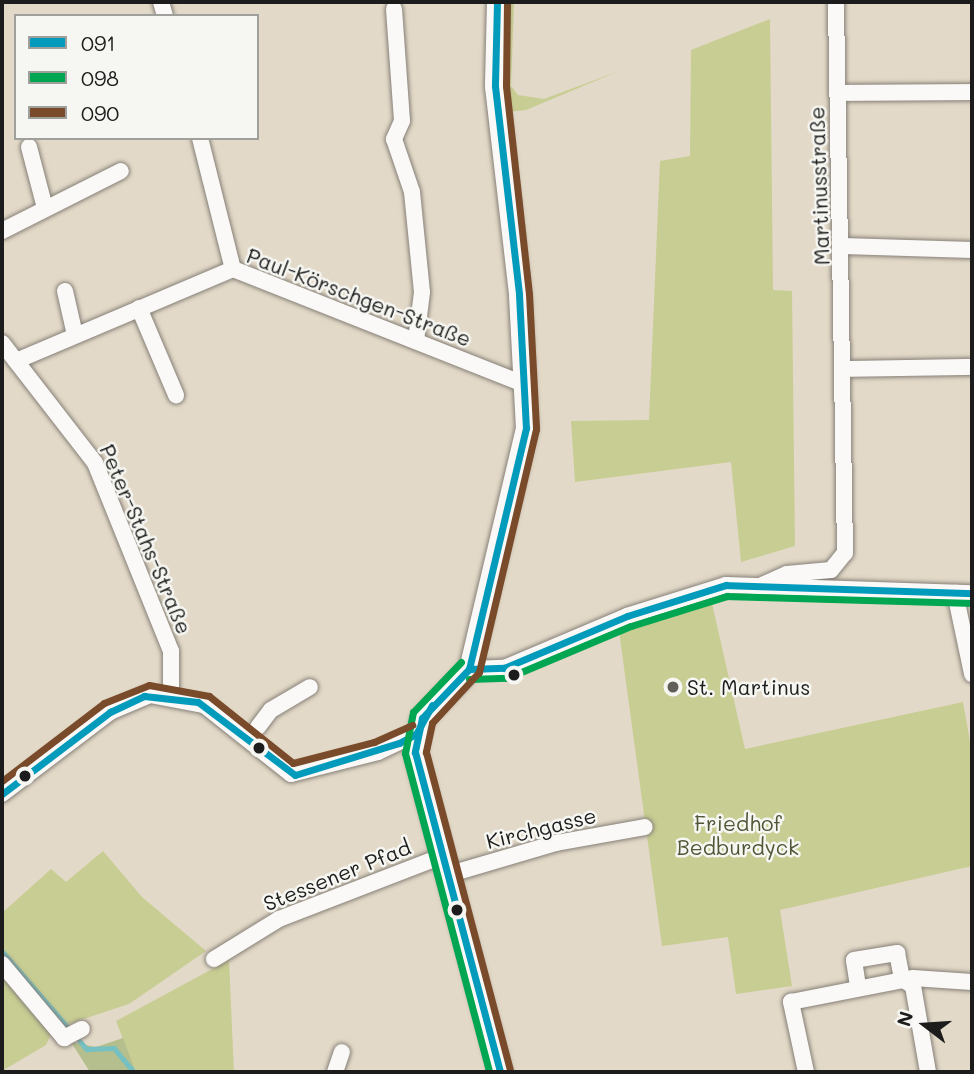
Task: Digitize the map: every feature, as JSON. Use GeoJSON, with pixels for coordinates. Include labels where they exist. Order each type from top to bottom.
{"type":"FeatureCollection","features":[{"type":"Feature","properties":{"kind":"main road"},"geometry":{"type":"LineString","coordinates":[[497,2],[495,86],[526,385],[523,446],[469,669],[426,711],[416,734],[416,764],[500,1072]]}},
{"type":"Feature","properties":{"kind":"street","name":"Martinusstraße"},"geometry":{"type":"LineString","coordinates":[[762,585],[787,574],[831,570],[843,559],[844,369],[836,2]]}},
{"type":"Feature","properties":{"kind":"street"},"geometry":{"type":"LineString","coordinates":[[394,9],[402,121],[394,139],[412,192],[422,300],[416,341]]}},
{"type":"Feature","properties":{"kind":"street"},"geometry":{"type":"LineString","coordinates":[[838,93],[972,92]]}},
{"type":"Feature","properties":{"kind":"street"},"geometry":{"type":"LineString","coordinates":[[201,140],[233,269]]}},
{"type":"Feature","properties":{"kind":"street"},"geometry":{"type":"LineString","coordinates":[[29,146],[45,208]]}},
{"type":"Feature","properties":{"kind":"street"},"geometry":{"type":"LineString","coordinates":[[2,230],[121,171]]}},
{"type":"Feature","properties":{"kind":"street"},"geometry":{"type":"LineString","coordinates":[[842,247],[972,250]]}},
{"type":"Feature","properties":{"kind":"street","name":"Paul-Körschgen-Straße"},"geometry":{"type":"LineString","coordinates":[[16,361],[233,269],[526,385]]}},
{"type":"Feature","properties":{"kind":"street"},"geometry":{"type":"LineString","coordinates":[[65,291],[75,335]]}},
{"type":"Feature","properties":{"kind":"street"},"geometry":{"type":"LineString","coordinates":[[139,308],[176,395]]}},
{"type":"Feature","properties":{"kind":"street","name":"Peter-Stahs-Straße"},"geometry":{"type":"LineString","coordinates":[[2,344],[95,463],[171,652],[171,695]]}},
{"type":"Feature","properties":{"kind":"street"},"geometry":{"type":"LineString","coordinates":[[844,369],[972,367]]}},
{"type":"Feature","properties":{"kind":"street"},"geometry":{"type":"LineString","coordinates":[[469,669],[504,668],[704,591],[762,585],[972,593]]}},
{"type":"Feature","properties":{"kind":"street"},"geometry":{"type":"LineString","coordinates":[[955,593],[972,674]]}},
{"type":"Feature","properties":{"kind":"street"},"geometry":{"type":"LineString","coordinates":[[258,727],[271,710],[310,687]]}},
{"type":"Feature","properties":{"kind":"street"},"geometry":{"type":"LineString","coordinates":[[2,794],[119,706],[171,695],[204,705],[291,774],[378,752],[416,734]]}},
{"type":"Feature","properties":{"kind":"street","name":"Kirchgasse"},"geometry":{"type":"LineString","coordinates":[[444,865],[645,827]]}},
{"type":"Feature","properties":{"kind":"street","name":"Stessener Pfad"},"geometry":{"type":"LineString","coordinates":[[214,960],[279,919],[444,865]]}},
{"type":"Feature","properties":{"kind":"street"},"geometry":{"type":"LineString","coordinates":[[858,986],[854,960],[897,953],[902,979],[913,986],[928,1072]]}},
{"type":"Feature","properties":{"kind":"street"},"geometry":{"type":"LineString","coordinates":[[2,964],[72,1034]]}},
{"type":"Feature","properties":{"kind":"street"},"geometry":{"type":"LineString","coordinates":[[806,1072],[791,1002],[902,979],[972,982]]}},
{"type":"Feature","properties":{"kind":"street"},"geometry":{"type":"LineString","coordinates":[[335,1072],[342,1052]]}},
{"type":"Feature","properties":{"kind":"green space"},"geometry":{"type":"Polygon","coordinates":[[[504,2],[514,2],[511,86],[518,95],[544,99],[619,71],[526,110],[507,112],[504,2]]]}},
{"type":"Feature","properties":{"kind":"green space"},"geometry":{"type":"Polygon","coordinates":[[[770,19],[773,290],[792,291],[795,546],[741,562],[731,462],[575,482],[571,421],[649,420],[660,161],[690,156],[691,50],[770,19]]]}},
{"type":"Feature","properties":{"kind":"green space","name":"Friedhof Bedburdyck"},"geometry":{"type":"Polygon","coordinates":[[[711,599],[745,749],[963,702],[972,753],[972,866],[780,910],[792,986],[736,994],[728,937],[662,946],[619,631],[711,599]]]}},
{"type":"Feature","properties":{"kind":"green space"},"geometry":{"type":"Polygon","coordinates":[[[103,851],[142,897],[206,951],[129,1004],[59,1027],[2,959],[2,913],[51,869],[66,882],[103,851]]]}},
{"type":"Feature","properties":{"kind":"green space"},"geometry":{"type":"Polygon","coordinates":[[[229,960],[234,1072],[136,1072],[116,1021],[229,960]]]}},
{"type":"Feature","properties":{"kind":"green space"},"geometry":{"type":"Polygon","coordinates":[[[2,972],[51,1034],[46,1045],[2,1071],[2,972]]]}},
{"type":"Feature","properties":{"kind":"green space"},"geometry":{"type":"Polygon","coordinates":[[[123,1038],[136,1072],[90,1072],[71,1042],[96,1047],[123,1038]]]}},
{"type":"Feature","properties":{"kind":"waterway"},"geometry":{"type":"LineString","coordinates":[[2,951],[87,1049],[114,1048],[134,1072]]}},
{"type":"Feature","properties":{"kind":"transit line","name":"091"},"geometry":{"type":"LineString","coordinates":[[497,2],[495,86],[519,295],[526,428],[469,669],[422,718],[415,752],[500,1072]]}},
{"type":"Feature","properties":{"kind":"transit line","name":"090"},"geometry":{"type":"LineString","coordinates":[[507,2],[506,86],[529,294],[536,429],[479,672],[432,723],[426,752],[510,1069]]}},
{"type":"Feature","properties":{"kind":"transit line","name":"091"},"geometry":{"type":"LineString","coordinates":[[469,669],[504,668],[627,616],[726,585],[972,593]]}},
{"type":"Feature","properties":{"kind":"transit line","name":"098"},"geometry":{"type":"LineString","coordinates":[[469,679],[507,678],[631,626],[727,596],[972,603]]}},
{"type":"Feature","properties":{"kind":"transit line","name":"098"},"geometry":{"type":"LineString","coordinates":[[461,662],[413,712],[405,753],[489,1072]]}},
{"type":"Feature","properties":{"kind":"transit line","name":"090"},"geometry":{"type":"LineString","coordinates":[[2,781],[104,703],[149,685],[209,696],[293,763],[374,742],[412,725]]}},
{"type":"Feature","properties":{"kind":"transit line","name":"091"},"geometry":{"type":"LineString","coordinates":[[2,794],[110,712],[144,696],[198,702],[295,775],[399,743],[416,734],[432,705]]}},
{"type":"Feature","properties":{"kind":"place","name":"St. Martinus"},"geometry":{"type":"Point","coordinates":[673,687]}}]}
